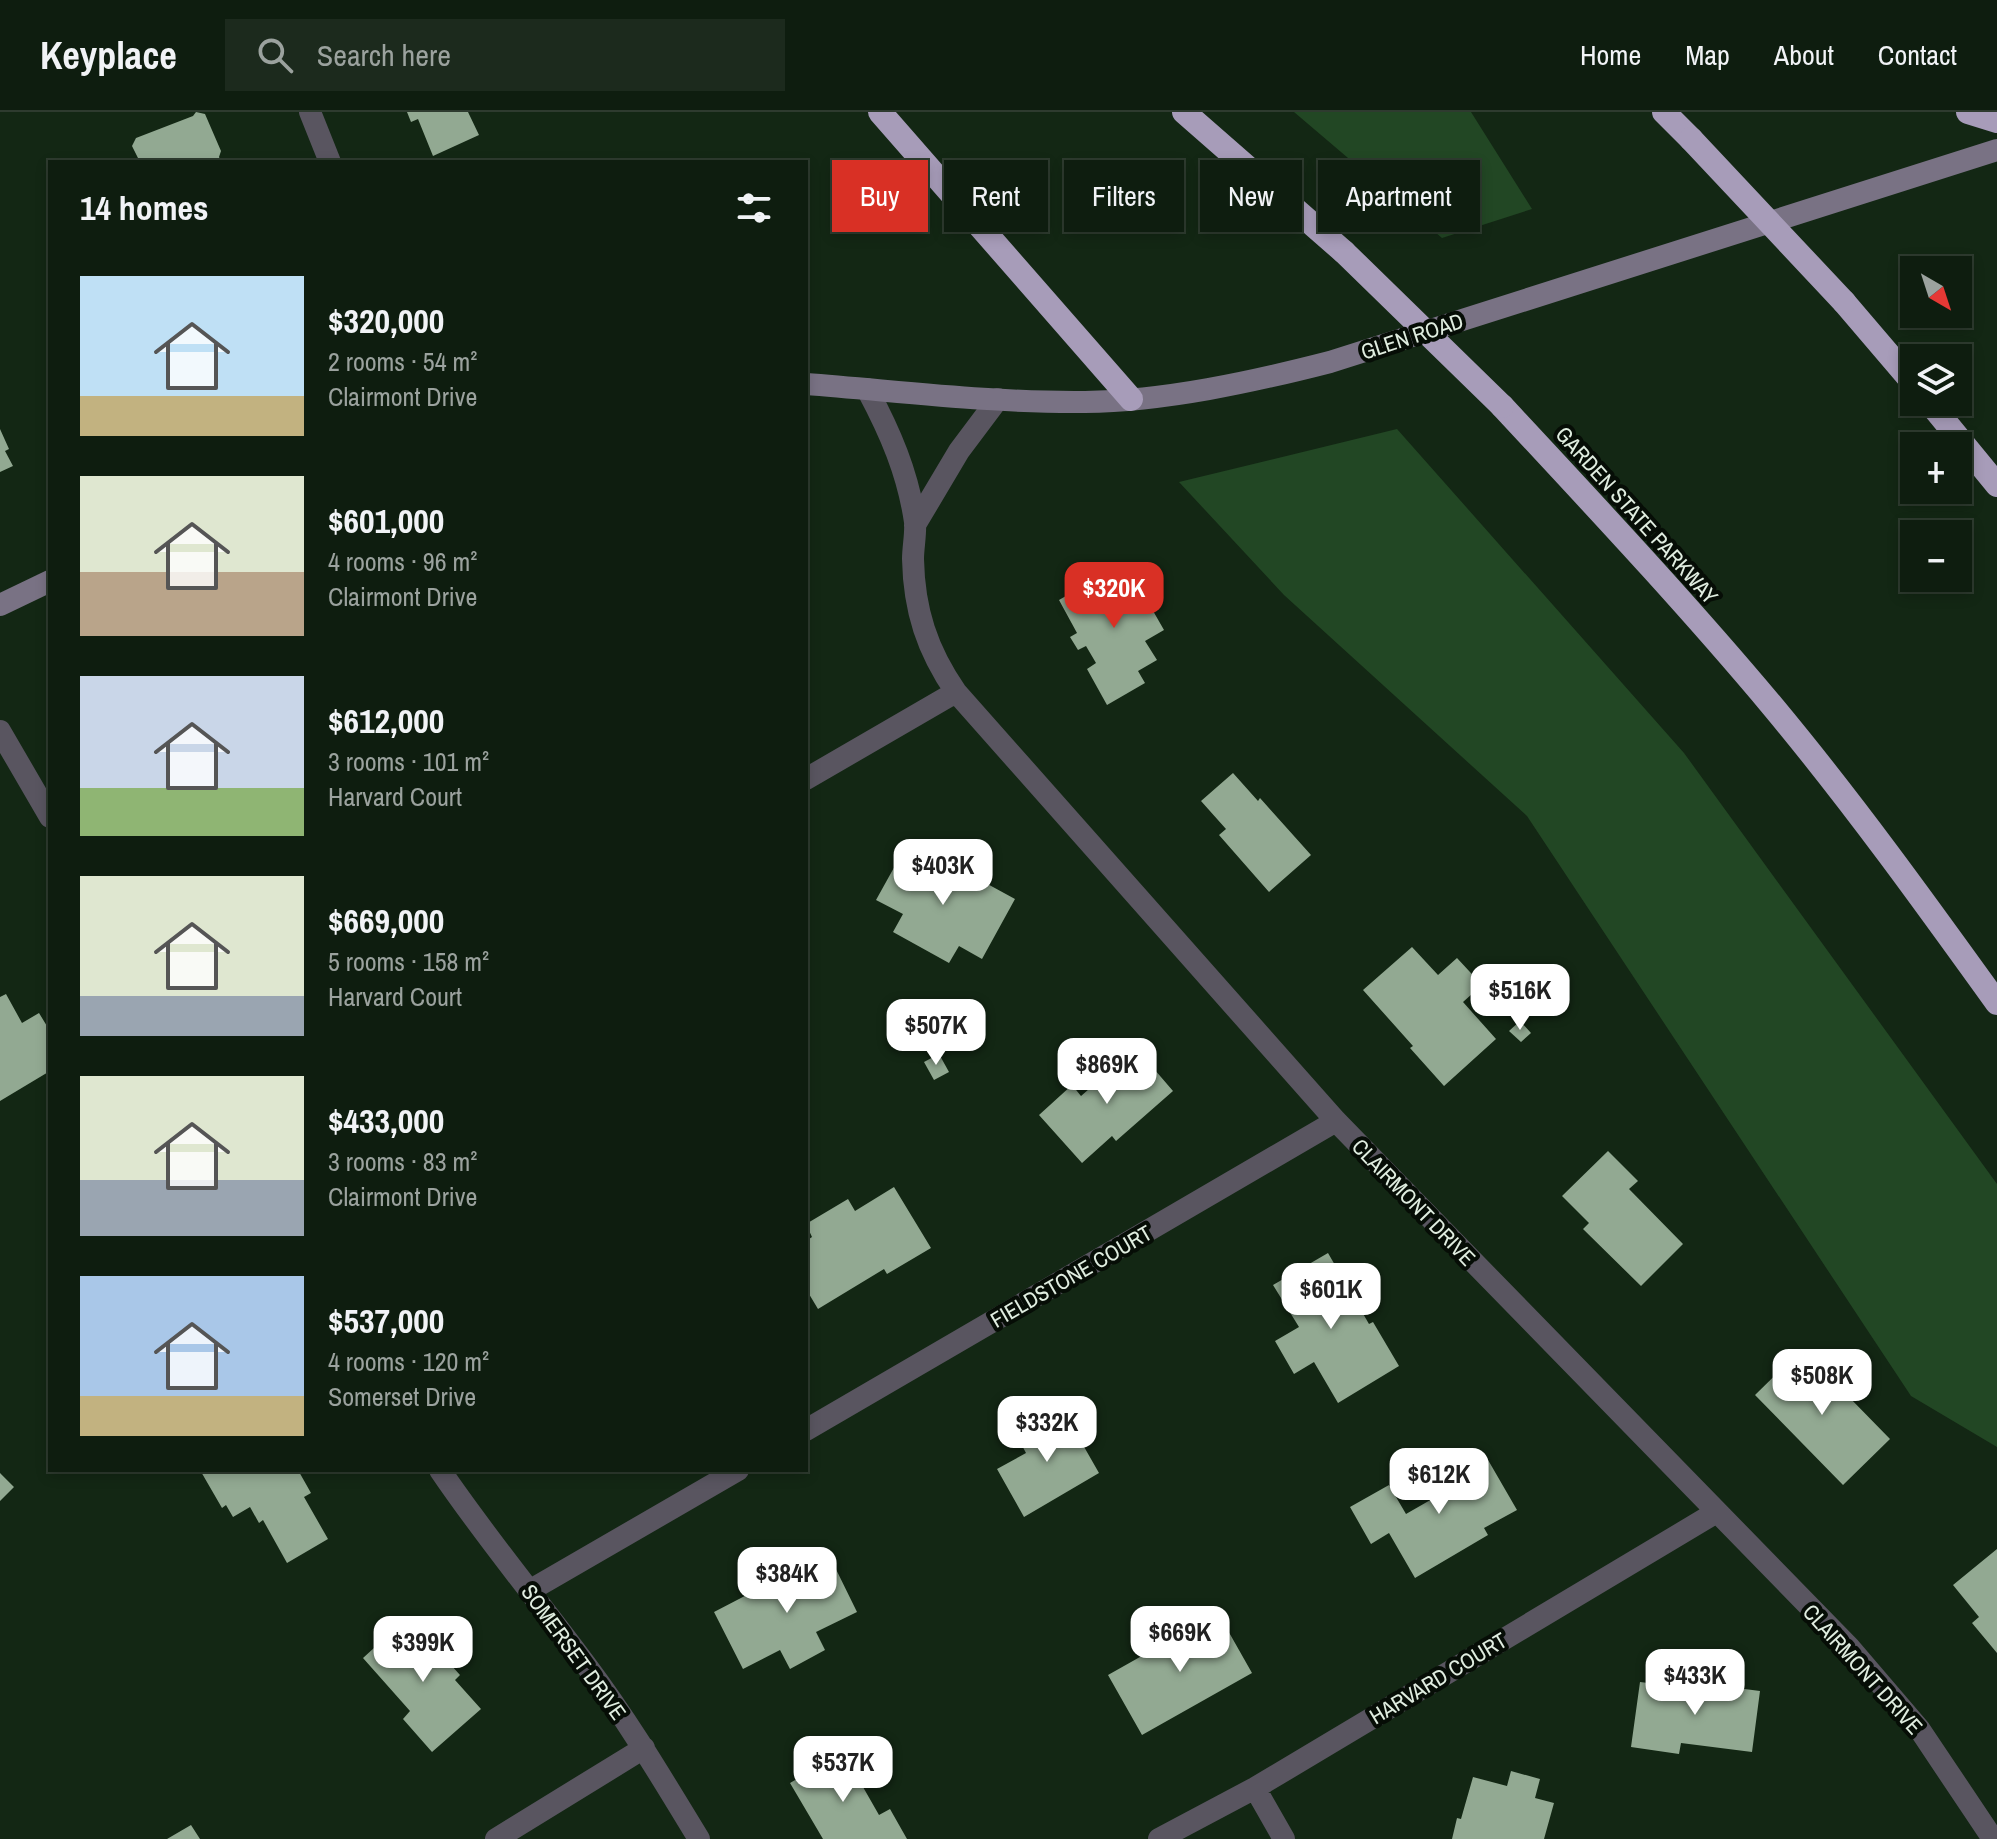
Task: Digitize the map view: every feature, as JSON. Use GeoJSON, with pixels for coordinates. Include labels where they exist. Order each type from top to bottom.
{"type":"FeatureCollection","features":[{"type":"Feature","properties":{"kind":"highway"},"geometry":{"type":"LineString","coordinates":[[880,112],[1131,399]]}},
{"type":"Feature","properties":{"kind":"highway","name":"GARDEN STATE PARKWAY"},"geometry":{"type":"LineString","coordinates":[[1184,112],[1344,252],[1502,406],[1643,557],[1775,709],[1900,868],[1997,1003]]}},
{"type":"Feature","properties":{"kind":"highway"},"geometry":{"type":"LineString","coordinates":[[1664,112],[1844,302],[1900,368]]}},
{"type":"Feature","properties":{"kind":"highway"},"geometry":{"type":"LineString","coordinates":[[1968,112],[1997,121]]}},
{"type":"Feature","properties":{"kind":"highway"},"geometry":{"type":"LineString","coordinates":[[1940,416],[1997,485]]}},
{"type":"Feature","properties":{"kind":"main road","name":"GLEN ROAD"},"geometry":{"type":"LineString","coordinates":[[808,384],[998,399],[1085,402],[1131,399],[1236,383],[1330,362],[1997,150]]}},
{"type":"Feature","properties":{"kind":"main road"},"geometry":{"type":"LineString","coordinates":[[0,605],[48,582]]}},
{"type":"Feature","properties":{"kind":"street"},"geometry":{"type":"LineString","coordinates":[[310,112],[329,160]]}},
{"type":"Feature","properties":{"kind":"street","name":"CLAIRMONT DRIVE"},"geometry":{"type":"LineString","coordinates":[[867,389],[898,450],[905,471],[915,525],[913,555],[917,606],[930,650],[956,692],[1336,1121],[1849,1647],[1927,1741],[1993,1839]]}},
{"type":"Feature","properties":{"kind":"street","name":"CLAIRMONT DRIVE"},"geometry":{"type":"LineString","coordinates":[[915,525],[959,451],[998,399]]}},
{"type":"Feature","properties":{"kind":"street"},"geometry":{"type":"LineString","coordinates":[[808,778],[956,692]]}},
{"type":"Feature","properties":{"kind":"street"},"geometry":{"type":"LineString","coordinates":[[0,731],[48,814]]}},
{"type":"Feature","properties":{"kind":"street","name":"FIELDSTONE COURT"},"geometry":{"type":"LineString","coordinates":[[808,1429],[1336,1121]]}},
{"type":"Feature","properties":{"kind":"street","name":"SOMERSET DRIVE"},"geometry":{"type":"LineString","coordinates":[[441,1472],[473,1519],[588,1667],[644,1748],[699,1839]]}},
{"type":"Feature","properties":{"kind":"street"},"geometry":{"type":"LineString","coordinates":[[529,1591],[735,1472]]}},
{"type":"Feature","properties":{"kind":"street","name":"HARVARD COURT"},"geometry":{"type":"LineString","coordinates":[[1159,1839],[1255,1788],[1715,1513]]}},
{"type":"Feature","properties":{"kind":"street"},"geometry":{"type":"LineString","coordinates":[[496,1839],[644,1748]]}},
{"type":"Feature","properties":{"kind":"street"},"geometry":{"type":"LineString","coordinates":[[1255,1788],[1284,1839]]}},
{"type":"Feature","properties":{"kind":"green space"},"geometry":{"type":"Polygon","coordinates":[[[1294,112],[1471,112],[1532,209],[1480,226],[1480,160],[1350,160],[1294,112]]]}},
{"type":"Feature","properties":{"kind":"green space"},"geometry":{"type":"Polygon","coordinates":[[[1435,232],[1461,232],[1442,238],[1435,232]]]}},
{"type":"Feature","properties":{"kind":"green space"},"geometry":{"type":"Polygon","coordinates":[[[1397,429],[1684,753],[1997,1184],[1997,1447],[1911,1396],[1527,816],[1284,595],[1179,482],[1397,429]]]}},
{"type":"Feature","properties":{"kind":"building"},"geometry":{"type":"Polygon","coordinates":[[[196,112],[205,114],[221,151],[220,160],[134,160],[138,158],[132,146],[136,138],[193,116],[196,112]]]}},
{"type":"Feature","properties":{"kind":"building"},"geometry":{"type":"Polygon","coordinates":[[[407,112],[468,112],[479,135],[433,156],[418,119],[411,122],[407,112]]]}},
{"type":"Feature","properties":{"kind":"building"},"geometry":{"type":"Polygon","coordinates":[[[0,429],[9,449],[5,451],[13,466],[0,472],[0,429]]]}},
{"type":"Feature","properties":{"kind":"building"},"geometry":{"type":"Polygon","coordinates":[[[1125,562],[1164,630],[1145,641],[1157,660],[1138,671],[1145,683],[1107,705],[1087,669],[1096,663],[1086,646],[1078,650],[1070,637],[1077,633],[1059,600],[1125,562]]]}},
{"type":"Feature","properties":{"kind":"building"},"geometry":{"type":"Polygon","coordinates":[[[1233,773],[1311,855],[1269,892],[1219,835],[1226,829],[1201,801],[1233,773]]]}},
{"type":"Feature","properties":{"kind":"building"},"geometry":{"type":"Polygon","coordinates":[[[906,846],[968,881],[971,875],[1015,899],[982,959],[959,946],[949,963],[893,932],[903,914],[876,900],[906,846]]]}},
{"type":"Feature","properties":{"kind":"building"},"geometry":{"type":"Polygon","coordinates":[[[1412,947],[1438,975],[1457,958],[1482,985],[1463,1002],[1496,1039],[1444,1086],[1363,990],[1412,947]]]}},
{"type":"Feature","properties":{"kind":"building"},"geometry":{"type":"Polygon","coordinates":[[[6,994],[22,1023],[39,1013],[48,1028],[48,1072],[0,1101],[0,997],[6,994]]]}},
{"type":"Feature","properties":{"kind":"building"},"geometry":{"type":"Polygon","coordinates":[[[1520,1021],[1531,1033],[1521,1042],[1509,1031],[1520,1021]]]}},
{"type":"Feature","properties":{"kind":"building"},"geometry":{"type":"Polygon","coordinates":[[[1136,1048],[1173,1091],[1116,1141],[1112,1136],[1082,1163],[1039,1115],[1072,1085],[1081,1096],[1136,1048]]]}},
{"type":"Feature","properties":{"kind":"building"},"geometry":{"type":"Polygon","coordinates":[[[939,1054],[949,1072],[934,1080],[924,1062],[939,1054]]]}},
{"type":"Feature","properties":{"kind":"building"},"geometry":{"type":"Polygon","coordinates":[[[1608,1151],[1638,1181],[1629,1189],[1683,1244],[1641,1286],[1583,1229],[1589,1223],[1562,1196],[1608,1151]]]}},
{"type":"Feature","properties":{"kind":"building"},"geometry":{"type":"Polygon","coordinates":[[[894,1187],[931,1248],[887,1274],[884,1269],[818,1309],[808,1292],[808,1240],[812,1237],[808,1223],[848,1199],[855,1211],[894,1187]]]}},
{"type":"Feature","properties":{"kind":"building"},"geometry":{"type":"Polygon","coordinates":[[[1328,1253],[1369,1324],[1373,1322],[1399,1366],[1338,1403],[1314,1362],[1294,1374],[1275,1341],[1299,1327],[1273,1285],[1328,1253]]]}},
{"type":"Feature","properties":{"kind":"building"},"geometry":{"type":"Polygon","coordinates":[[[1802,1349],[1890,1439],[1843,1485],[1755,1395],[1802,1349]]]}},
{"type":"Feature","properties":{"kind":"building"},"geometry":{"type":"Polygon","coordinates":[[[1063,1410],[1099,1473],[1024,1517],[997,1469],[1026,1453],[1017,1436],[1063,1410]]]}},
{"type":"Feature","properties":{"kind":"building"},"geometry":{"type":"Polygon","coordinates":[[[1484,1453],[1517,1510],[1484,1528],[1488,1535],[1415,1578],[1389,1533],[1371,1544],[1350,1507],[1389,1485],[1406,1514],[1453,1487],[1446,1475],[1484,1453]]]}},
{"type":"Feature","properties":{"kind":"building"},"geometry":{"type":"Polygon","coordinates":[[[201,1472],[299,1472],[311,1493],[304,1497],[328,1539],[287,1563],[263,1520],[259,1523],[250,1507],[233,1517],[226,1505],[222,1508],[201,1472]]]}},
{"type":"Feature","properties":{"kind":"building"},"geometry":{"type":"Polygon","coordinates":[[[0,1473],[14,1487],[0,1501],[0,1473]]]}},
{"type":"Feature","properties":{"kind":"building"},"geometry":{"type":"Polygon","coordinates":[[[1997,1549],[1997,1653],[1972,1623],[1979,1617],[1953,1585],[1997,1549]]]}},
{"type":"Feature","properties":{"kind":"building"},"geometry":{"type":"Polygon","coordinates":[[[828,1553],[857,1612],[816,1632],[825,1650],[790,1669],[780,1650],[743,1669],[714,1612],[828,1553]]]}},
{"type":"Feature","properties":{"kind":"building"},"geometry":{"type":"Polygon","coordinates":[[[1218,1613],[1252,1673],[1142,1735],[1108,1675],[1218,1613]]]}},
{"type":"Feature","properties":{"kind":"building"},"geometry":{"type":"Polygon","coordinates":[[[408,1617],[460,1675],[455,1680],[481,1709],[432,1752],[403,1719],[410,1711],[363,1658],[408,1617]]]}},
{"type":"Feature","properties":{"kind":"building"},"geometry":{"type":"Polygon","coordinates":[[[1683,1681],[1760,1691],[1752,1752],[1681,1743],[1679,1754],[1631,1747],[1640,1682],[1682,1687],[1683,1681]]]}},
{"type":"Feature","properties":{"kind":"building"},"geometry":{"type":"Polygon","coordinates":[[[843,1752],[879,1815],[890,1809],[907,1839],[823,1839],[790,1783],[843,1752]]]}},
{"type":"Feature","properties":{"kind":"building"},"geometry":{"type":"Polygon","coordinates":[[[1511,1771],[1540,1779],[1535,1798],[1554,1803],[1544,1839],[1452,1839],[1473,1777],[1507,1786],[1511,1771]]]}},
{"type":"Feature","properties":{"kind":"building"},"geometry":{"type":"Polygon","coordinates":[[[191,1825],[200,1839],[167,1839],[191,1825]]]}}]}
